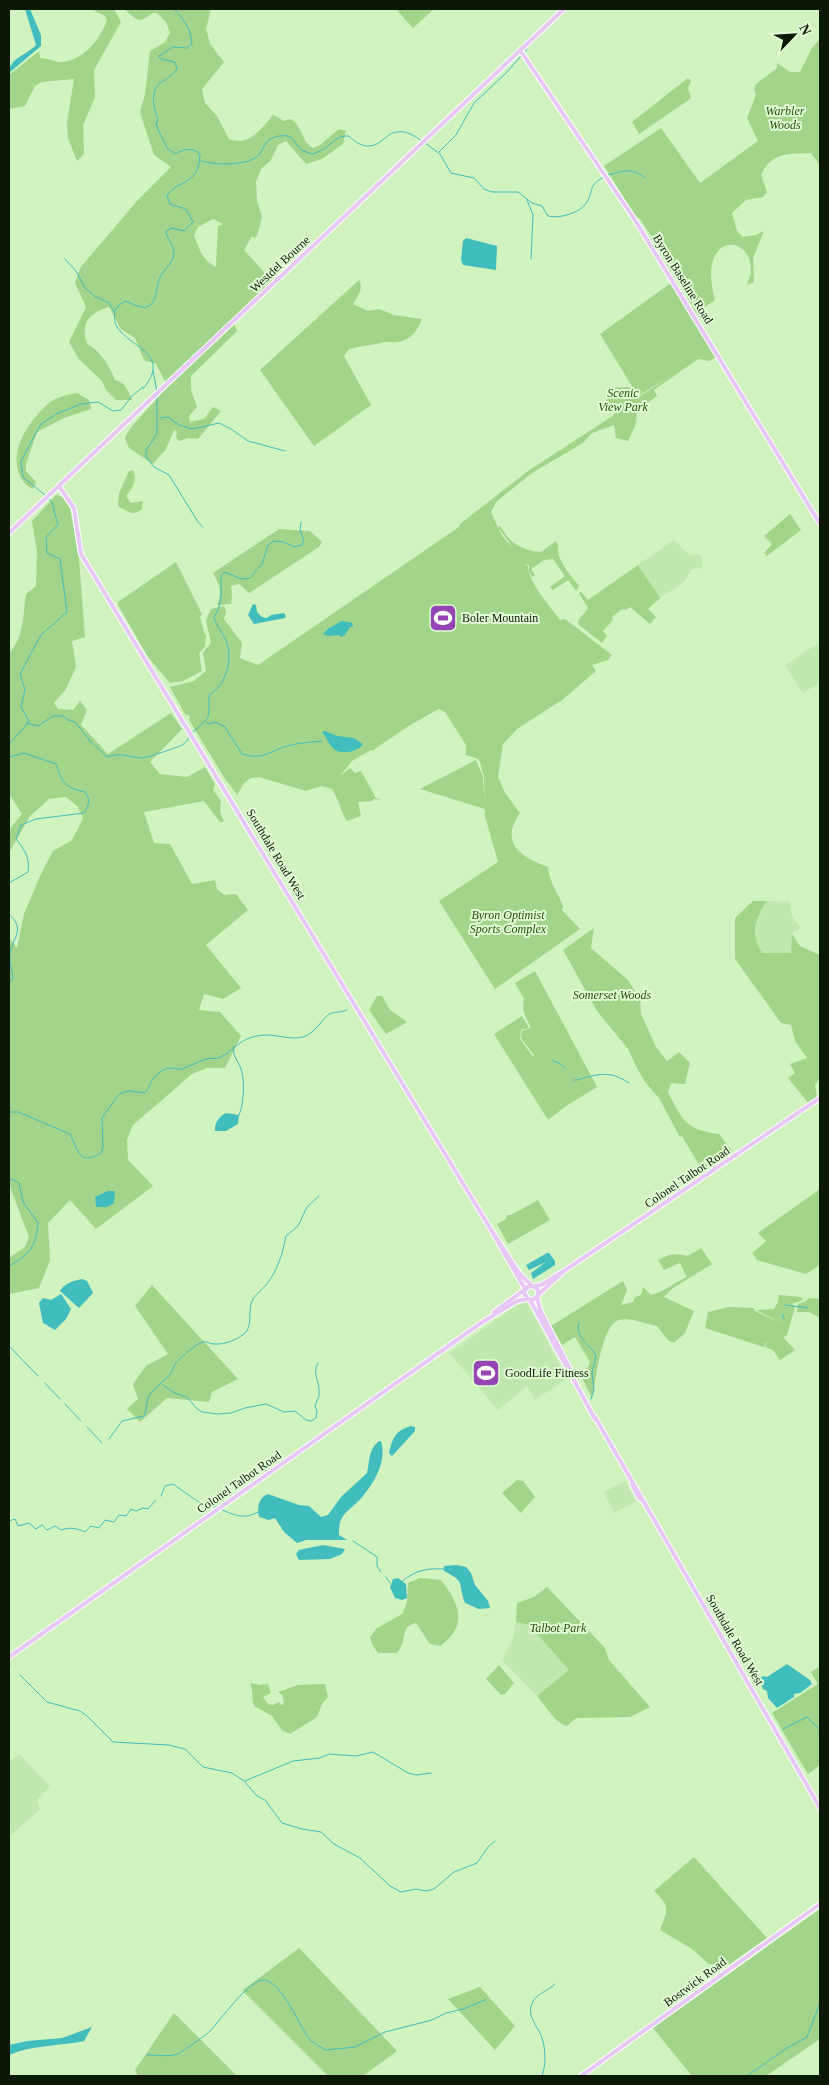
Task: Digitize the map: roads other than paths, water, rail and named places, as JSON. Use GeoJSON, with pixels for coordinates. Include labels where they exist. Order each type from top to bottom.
{"type":"FeatureCollection","features":[{"type":"Feature","properties":{"kind":"main road","name":"Westdel Bourne"},"geometry":{"type":"LineString","coordinates":[[9,533],[564,9]]}},
{"type":"Feature","properties":{"kind":"main road","name":"Byron Baseline Road"},"geometry":{"type":"LineString","coordinates":[[520,50],[635,220],[820,524]]}},
{"type":"Feature","properties":{"kind":"main road","name":"Southdale Road West"},"geometry":{"type":"LineString","coordinates":[[59,486],[74,508],[81,554],[490,1228],[519,1273],[533,1286]]}},
{"type":"Feature","properties":{"kind":"main road","name":"Colonel Talbot Road"},"geometry":{"type":"LineString","coordinates":[[533,1286],[542,1284],[564,1271],[820,1098]]}},
{"type":"Feature","properties":{"kind":"main road","name":"Southdale Road West"},"geometry":{"type":"LineString","coordinates":[[490,1228],[504,1256],[525,1289]]}},
{"type":"Feature","properties":{"kind":"main road","name":"Colonel Talbot Road"},"geometry":{"type":"LineString","coordinates":[[538,1296],[564,1271]]}},
{"type":"Feature","properties":{"kind":"main road"},"geometry":{"type":"LineString","coordinates":[[533,1286],[538,1290],[538,1296],[529,1300],[524,1296],[525,1289],[533,1286]]}},
{"type":"Feature","properties":{"kind":"main road","name":"Colonel Talbot Road"},"geometry":{"type":"LineString","coordinates":[[9,1657],[481,1323],[525,1289]]}},
{"type":"Feature","properties":{"kind":"main road","name":"Southdale Road West"},"geometry":{"type":"LineString","coordinates":[[538,1296],[540,1310],[571,1369],[572,1376]]}},
{"type":"Feature","properties":{"kind":"main road","name":"Southdale Road West"},"geometry":{"type":"LineString","coordinates":[[529,1300],[820,1808]]}},
{"type":"Feature","properties":{"kind":"main road","name":"Colonel Talbot Road"},"geometry":{"type":"LineString","coordinates":[[481,1323],[517,1301],[529,1300]]}},
{"type":"Feature","properties":{"kind":"main road","name":"Southdale Road West"},"geometry":{"type":"LineString","coordinates":[[810,1789],[820,1803]]}},
{"type":"Feature","properties":{"kind":"main road","name":"Bostwick Road"},"geometry":{"type":"LineString","coordinates":[[581,2076],[820,1904]]}},
{"type":"Feature","properties":{"kind":"water"},"geometry":{"type":"Polygon","coordinates":[[[25,9],[30,9],[41,35],[41,46],[9,73],[15,60],[36,45],[25,9]]]}},
{"type":"Feature","properties":{"kind":"water"},"geometry":{"type":"Polygon","coordinates":[[[466,238],[497,246],[496,270],[463,265],[461,260],[463,241],[466,238]]]}},
{"type":"Feature","properties":{"kind":"water"},"geometry":{"type":"Polygon","coordinates":[[[253,604],[256,605],[257,612],[262,617],[267,618],[271,615],[284,613],[286,616],[285,618],[254,624],[248,615],[253,604]]]}},
{"type":"Feature","properties":{"kind":"water"},"geometry":{"type":"Polygon","coordinates":[[[342,621],[352,623],[353,627],[350,627],[345,635],[341,637],[339,635],[328,636],[323,634],[329,628],[342,621]]]}},
{"type":"Feature","properties":{"kind":"water"},"geometry":{"type":"Polygon","coordinates":[[[325,731],[337,736],[354,738],[363,744],[356,750],[338,751],[334,749],[322,732],[325,731]]]}},
{"type":"Feature","properties":{"kind":"water"},"geometry":{"type":"Polygon","coordinates":[[[226,1113],[239,1115],[238,1124],[226,1131],[215,1131],[217,1120],[226,1113]]]}},
{"type":"Feature","properties":{"kind":"water"},"geometry":{"type":"Polygon","coordinates":[[[108,1191],[115,1191],[114,1203],[107,1207],[96,1207],[95,1197],[108,1191]]]}},
{"type":"Feature","properties":{"kind":"water"},"geometry":{"type":"Polygon","coordinates":[[[547,1253],[555,1261],[555,1265],[533,1279],[531,1273],[546,1262],[529,1270],[526,1265],[547,1253]]]}},
{"type":"Feature","properties":{"kind":"water"},"geometry":{"type":"Polygon","coordinates":[[[82,1279],[87,1281],[93,1293],[79,1308],[60,1291],[67,1284],[82,1279]]]}},
{"type":"Feature","properties":{"kind":"water"},"geometry":{"type":"Polygon","coordinates":[[[61,1294],[71,1309],[66,1319],[55,1330],[43,1323],[39,1303],[43,1298],[51,1300],[61,1294]]]}},
{"type":"Feature","properties":{"kind":"water"},"geometry":{"type":"Polygon","coordinates":[[[411,1426],[415,1427],[415,1431],[392,1456],[389,1453],[396,1435],[401,1430],[411,1426]]]}},
{"type":"Feature","properties":{"kind":"water"},"geometry":{"type":"Polygon","coordinates":[[[381,1441],[382,1456],[376,1477],[359,1501],[346,1512],[340,1521],[339,1535],[347,1540],[306,1540],[297,1543],[284,1532],[275,1518],[269,1520],[259,1517],[259,1504],[262,1498],[268,1494],[299,1505],[309,1506],[321,1517],[328,1515],[341,1497],[367,1473],[371,1452],[381,1441]]]}},
{"type":"Feature","properties":{"kind":"water"},"geometry":{"type":"Polygon","coordinates":[[[323,1545],[345,1549],[342,1554],[330,1559],[299,1560],[296,1554],[299,1550],[323,1545]]]}},
{"type":"Feature","properties":{"kind":"water"},"geometry":{"type":"Polygon","coordinates":[[[457,1565],[466,1567],[471,1573],[475,1585],[488,1601],[490,1608],[479,1609],[465,1603],[459,1581],[444,1571],[444,1566],[457,1565]]]}},
{"type":"Feature","properties":{"kind":"water"},"geometry":{"type":"Polygon","coordinates":[[[398,1578],[406,1584],[407,1598],[402,1600],[395,1598],[390,1587],[393,1579],[398,1578]]]}},
{"type":"Feature","properties":{"kind":"water"},"geometry":{"type":"Polygon","coordinates":[[[787,1664],[810,1680],[812,1684],[800,1693],[794,1694],[794,1697],[777,1708],[768,1698],[767,1691],[763,1689],[759,1680],[787,1664]]]}},
{"type":"Feature","properties":{"kind":"water"},"geometry":{"type":"Polygon","coordinates":[[[92,2027],[84,2041],[36,2047],[9,2055],[9,2045],[27,2041],[62,2038],[92,2027]]]}},
{"type":"Feature","properties":{"kind":"waterway"},"geometry":{"type":"LineString","coordinates":[[143,389],[151,377],[153,368],[151,360],[146,353],[117,327],[114,312],[125,301],[139,307],[147,307],[153,302],[160,276],[172,260],[174,253],[166,231],[172,228],[184,231],[193,222],[186,209],[170,204],[167,196],[196,172],[200,154],[194,150],[175,154],[167,148],[156,125],[158,119],[154,106],[154,92],[156,87],[177,69],[175,62],[161,59],[159,56],[173,47],[187,48],[192,44],[186,25],[174,9]]}},
{"type":"Feature","properties":{"kind":"waterway"},"geometry":{"type":"LineString","coordinates":[[439,152],[456,135],[474,103],[506,73],[527,49]]}},
{"type":"Feature","properties":{"kind":"waterway"},"geometry":{"type":"LineString","coordinates":[[201,161],[222,164],[246,162],[258,156],[268,141],[274,137],[281,136],[291,137],[301,150],[312,154],[324,149],[338,138],[345,136],[349,136],[359,144],[367,146],[376,144],[392,133],[400,132],[410,134],[422,141]]}},
{"type":"Feature","properties":{"kind":"waterway"},"geometry":{"type":"LineString","coordinates":[[425,143],[440,154],[451,173],[474,178],[484,189],[492,192],[518,192],[532,203],[542,206],[548,216],[553,217],[564,216],[584,206],[593,185],[604,177]]}},
{"type":"Feature","properties":{"kind":"waterway"},"geometry":{"type":"LineString","coordinates":[[608,175],[630,171],[644,177]]}},
{"type":"Feature","properties":{"kind":"waterway"},"geometry":{"type":"LineString","coordinates":[[527,200],[533,215],[531,259]]}},
{"type":"Feature","properties":{"kind":"waterway"},"geometry":{"type":"LineString","coordinates":[[65,259],[76,271],[85,288],[96,297],[109,303],[114,311]]}},
{"type":"Feature","properties":{"kind":"waterway"},"geometry":{"type":"LineString","coordinates":[[153,371],[157,392]]}},
{"type":"Feature","properties":{"kind":"waterway"},"geometry":{"type":"LineString","coordinates":[[46,496],[23,477],[21,461],[41,424],[56,414],[81,404],[98,402],[113,411],[121,410],[132,396],[143,387]]}},
{"type":"Feature","properties":{"kind":"waterway"},"geometry":{"type":"LineString","coordinates":[[157,396],[157,434],[146,450],[146,457],[154,467],[169,475],[203,527]]}},
{"type":"Feature","properties":{"kind":"waterway"},"geometry":{"type":"LineString","coordinates":[[160,418],[168,417],[179,425],[193,429],[219,423],[248,441],[285,451]]}},
{"type":"Feature","properties":{"kind":"waterway"},"geometry":{"type":"LineString","coordinates":[[28,723],[29,721],[21,707],[25,690],[20,674],[41,635],[67,612],[60,559],[47,553],[46,537],[58,525],[52,502],[49,499]]}},
{"type":"Feature","properties":{"kind":"waterway"},"geometry":{"type":"LineString","coordinates":[[192,733],[207,718],[209,696],[220,685],[226,675],[229,656],[227,644],[214,617],[220,602],[221,576],[224,572],[242,579],[250,578],[262,564],[268,545],[274,541],[284,542],[294,547],[302,545],[304,541],[300,530],[301,522]]}},
{"type":"Feature","properties":{"kind":"waterway"},"geometry":{"type":"LineString","coordinates":[[27,723],[38,726],[53,716],[63,716],[75,722],[91,742],[107,757],[120,755],[145,758],[182,745],[190,736]]}},
{"type":"Feature","properties":{"kind":"waterway"},"geometry":{"type":"LineString","coordinates":[[206,722],[208,724],[215,722],[225,727],[242,754],[249,756],[260,756],[291,745],[322,741]]}},
{"type":"Feature","properties":{"kind":"waterway"},"geometry":{"type":"LineString","coordinates":[[9,744],[27,724]]}},
{"type":"Feature","properties":{"kind":"waterway"},"geometry":{"type":"LineString","coordinates":[[9,757],[24,753],[56,764],[65,784],[85,792],[89,800],[84,813],[36,819],[21,825],[16,839],[26,854],[28,872],[9,883]]}},
{"type":"Feature","properties":{"kind":"waterway"},"geometry":{"type":"LineString","coordinates":[[9,914],[18,929],[10,954],[13,978],[9,984]]}},
{"type":"Feature","properties":{"kind":"waterway"},"geometry":{"type":"LineString","coordinates":[[9,1112],[18,1112],[70,1134],[80,1154],[83,1157],[93,1157],[101,1153],[103,1147],[102,1118],[119,1094],[129,1091],[145,1093],[153,1079],[163,1070],[168,1068],[182,1069],[206,1059],[218,1058],[239,1043],[250,1038],[263,1035],[292,1038],[303,1037],[314,1030],[330,1014],[347,1010]]}},
{"type":"Feature","properties":{"kind":"waterway"},"geometry":{"type":"LineString","coordinates":[[234,1047],[243,1079],[243,1099],[239,1115]]}},
{"type":"Feature","properties":{"kind":"waterway"},"geometry":{"type":"LineString","coordinates":[[553,1061],[565,1068]]}},
{"type":"Feature","properties":{"kind":"waterway"},"geometry":{"type":"LineString","coordinates":[[574,1080],[604,1074],[616,1076],[629,1083]]}},
{"type":"Feature","properties":{"kind":"waterway"},"geometry":{"type":"LineString","coordinates":[[9,1178],[19,1183],[23,1202],[38,1223],[36,1238],[31,1249],[22,1258],[9,1266]]}},
{"type":"Feature","properties":{"kind":"waterway"},"geometry":{"type":"LineString","coordinates":[[109,1439],[122,1421],[144,1416],[147,1400],[154,1389],[169,1376],[174,1366],[192,1348],[203,1342],[214,1344],[227,1342],[236,1339],[246,1332],[249,1324],[251,1303],[273,1274],[281,1256],[286,1236],[298,1226],[307,1207],[319,1196]]}},
{"type":"Feature","properties":{"kind":"waterway"},"geometry":{"type":"LineString","coordinates":[[785,1305],[808,1308]]}},
{"type":"Feature","properties":{"kind":"waterway"},"geometry":{"type":"LineString","coordinates":[[783,1315],[784,1319]]}},
{"type":"Feature","properties":{"kind":"waterway"},"geometry":{"type":"LineString","coordinates":[[579,1323],[578,1328],[581,1337],[596,1356],[592,1372],[594,1390],[591,1399]]}},
{"type":"Feature","properties":{"kind":"waterway"},"geometry":{"type":"LineString","coordinates":[[9,1346],[38,1376]]}},
{"type":"Feature","properties":{"kind":"waterway"},"geometry":{"type":"LineString","coordinates":[[163,1385],[173,1392],[188,1398],[202,1412],[231,1413],[266,1404],[284,1412],[295,1411],[306,1420],[311,1421],[316,1418],[317,1411],[315,1406],[319,1396],[319,1386],[315,1371],[318,1363]]}},
{"type":"Feature","properties":{"kind":"waterway"},"geometry":{"type":"LineString","coordinates":[[45,1383],[60,1399]]}},
{"type":"Feature","properties":{"kind":"waterway"},"geometry":{"type":"LineString","coordinates":[[65,1404],[81,1421]]}},
{"type":"Feature","properties":{"kind":"waterway"},"geometry":{"type":"LineString","coordinates":[[87,1427],[102,1443]]}},
{"type":"Feature","properties":{"kind":"waterway"},"geometry":{"type":"LineString","coordinates":[[161,1496],[165,1486],[173,1484],[203,1505],[216,1507]]}},
{"type":"Feature","properties":{"kind":"waterway"},"geometry":{"type":"LineString","coordinates":[[9,1521],[15,1519],[18,1526],[29,1523],[36,1529],[42,1525],[47,1530],[55,1526],[61,1530],[73,1528],[85,1532],[91,1526],[99,1528],[105,1520],[114,1522],[119,1515],[126,1516],[131,1509],[136,1511],[143,1508],[148,1509],[156,1500]]}},
{"type":"Feature","properties":{"kind":"waterway"},"geometry":{"type":"LineString","coordinates":[[220,1509],[234,1515],[244,1516],[258,1512]]}},
{"type":"Feature","properties":{"kind":"waterway"},"geometry":{"type":"LineString","coordinates":[[353,1541],[377,1557],[377,1566],[381,1572]]}},
{"type":"Feature","properties":{"kind":"waterway"},"geometry":{"type":"LineString","coordinates":[[403,1581],[412,1574],[422,1570],[444,1569]]}},
{"type":"Feature","properties":{"kind":"waterway"},"geometry":{"type":"LineString","coordinates":[[386,1577],[390,1583]]}},
{"type":"Feature","properties":{"kind":"waterway"},"geometry":{"type":"LineString","coordinates":[[9,1660],[10,1665]]}},
{"type":"Feature","properties":{"kind":"waterway"},"geometry":{"type":"LineString","coordinates":[[20,1675],[47,1702],[80,1711],[113,1742],[169,1745],[185,1749],[203,1767],[232,1773],[244,1781],[257,1796],[265,1800],[282,1823],[321,1832],[334,1844],[360,1858],[390,1886],[401,1892],[416,1889],[426,1891],[434,1889],[454,1872],[477,1863],[488,1847],[495,1841]]}},
{"type":"Feature","properties":{"kind":"waterway"},"geometry":{"type":"LineString","coordinates":[[783,1729],[807,1717],[820,1730]]}},
{"type":"Feature","properties":{"kind":"waterway"},"geometry":{"type":"LineString","coordinates":[[245,1781],[293,1761],[320,1758],[329,1754],[356,1756],[373,1752],[408,1773],[416,1775],[431,1773]]}},
{"type":"Feature","properties":{"kind":"waterway"},"geometry":{"type":"LineString","coordinates":[[147,2055],[180,2053],[209,2032],[251,1986],[258,1981],[264,1980],[270,1982],[283,1995],[310,2039],[316,2045],[326,2050],[355,2047],[385,2032],[432,2020],[446,2013],[463,2009],[485,2000]]}},
{"type":"Feature","properties":{"kind":"waterway"},"geometry":{"type":"LineString","coordinates":[[542,2076],[545,2052],[542,2038],[530,2010],[534,2000],[555,1984]]}},
{"type":"Feature","properties":{"kind":"waterway"},"geometry":{"type":"LineString","coordinates":[[747,2076],[784,2050],[807,2037],[820,2003]]}},
{"type":"Feature","properties":{"kind":"place","name":"Boler Mountain"},"geometry":{"type":"Point","coordinates":[443,618]}},
{"type":"Feature","properties":{"kind":"place","name":"GoodLife Fitness"},"geometry":{"type":"Point","coordinates":[486,1373]}},
{"type":"Feature","properties":{"kind":"park label","name":"Warbler Woods"},"geometry":{"type":"Point","coordinates":[785,118]}},
{"type":"Feature","properties":{"kind":"park label","name":"Scenic View Park"},"geometry":{"type":"Point","coordinates":[623,400]}},
{"type":"Feature","properties":{"kind":"park label","name":"Byron Optimist Sports Complex"},"geometry":{"type":"Point","coordinates":[508,922]}},
{"type":"Feature","properties":{"kind":"park label","name":"Somerset Woods"},"geometry":{"type":"Point","coordinates":[612,995]}},
{"type":"Feature","properties":{"kind":"park label","name":"Talbot Park"},"geometry":{"type":"Point","coordinates":[558,1628]}}]}
